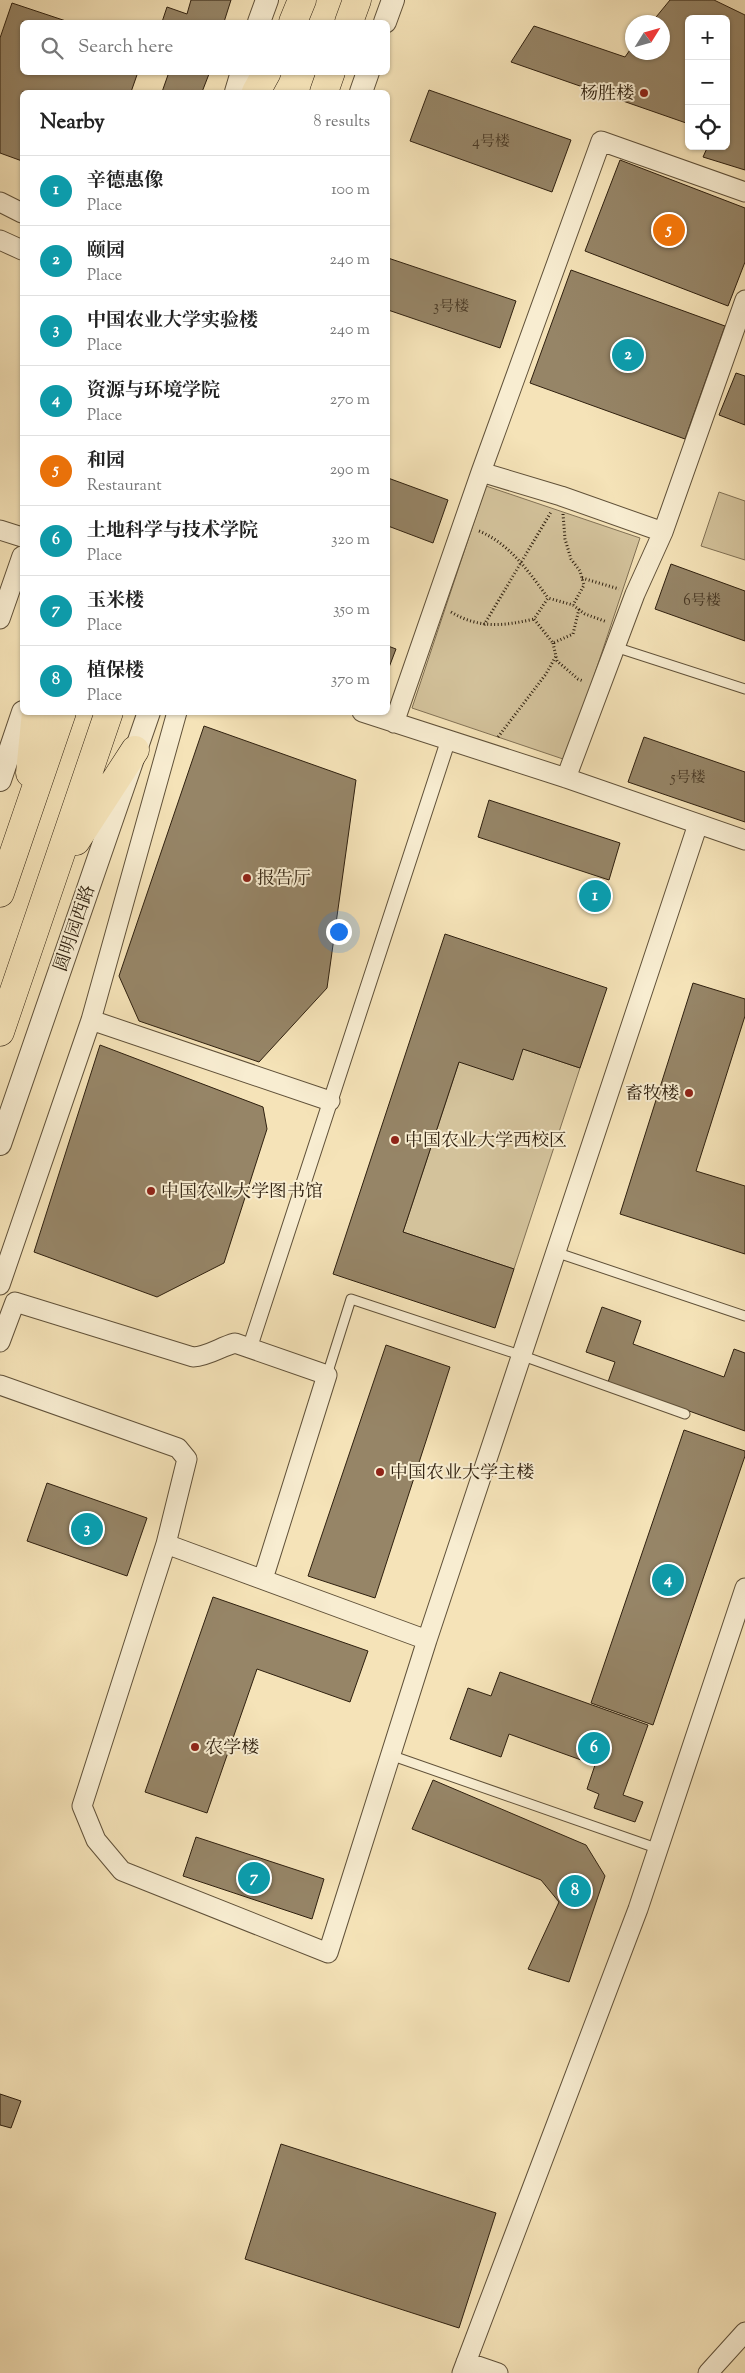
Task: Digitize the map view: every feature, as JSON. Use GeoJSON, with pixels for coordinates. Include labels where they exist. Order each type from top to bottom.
{"type":"FeatureCollection","features":[{"type":"Feature","properties":{"kind":"main road"},"geometry":{"type":"LineString","coordinates":[[294,20],[302,0]]}},
{"type":"Feature","properties":{"kind":"main road"},"geometry":{"type":"LineString","coordinates":[[350,20],[357,0]]}},
{"type":"Feature","properties":{"kind":"main road"},"geometry":{"type":"LineString","coordinates":[[257,90],[265,75]]}},
{"type":"Feature","properties":{"kind":"main road"},"geometry":{"type":"LineString","coordinates":[[270,90],[275,75]]}},
{"type":"Feature","properties":{"kind":"main road"},"geometry":{"type":"LineString","coordinates":[[325,90],[330,75]]}},
{"type":"Feature","properties":{"kind":"main road"},"geometry":{"type":"LineString","coordinates":[[26,820],[36,715]]}},
{"type":"Feature","properties":{"kind":"main road"},"geometry":{"type":"LineString","coordinates":[[0,893],[61,715]]}},
{"type":"Feature","properties":{"kind":"main road","name":"圆明园西路"},"geometry":{"type":"LineString","coordinates":[[0,1032],[108,715]]}},
{"type":"Feature","properties":{"kind":"main road"},"geometry":{"type":"LineString","coordinates":[[56,872],[135,750]]}},
{"type":"Feature","properties":{"kind":"street"},"geometry":{"type":"LineString","coordinates":[[261,20],[267,0]]}},
{"type":"Feature","properties":{"kind":"street"},"geometry":{"type":"LineString","coordinates":[[386,20],[393,0]]}},
{"type":"Feature","properties":{"kind":"street"},"geometry":{"type":"LineString","coordinates":[[237,90],[241,75]]}},
{"type":"Feature","properties":{"kind":"street"},"geometry":{"type":"LineString","coordinates":[[362,90],[367,75]]}},
{"type":"Feature","properties":{"kind":"street"},"geometry":{"type":"LineString","coordinates":[[394,723],[481,472],[601,141],[745,192]]}},
{"type":"Feature","properties":{"kind":"street"},"geometry":{"type":"LineString","coordinates":[[0,202],[20,212]]}},
{"type":"Feature","properties":{"kind":"street"},"geometry":{"type":"LineString","coordinates":[[0,240],[20,249]]}},
{"type":"Feature","properties":{"kind":"street"},"geometry":{"type":"LineString","coordinates":[[566,778],[635,594],[663,532],[745,300]]}},
{"type":"Feature","properties":{"kind":"street"},"geometry":{"type":"LineString","coordinates":[[481,472],[561,496],[663,532]]}},
{"type":"Feature","properties":{"kind":"street"},"geometry":{"type":"LineString","coordinates":[[0,530],[20,536]]}},
{"type":"Feature","properties":{"kind":"street"},"geometry":{"type":"LineString","coordinates":[[0,619],[20,562]]}},
{"type":"Feature","properties":{"kind":"street"},"geometry":{"type":"LineString","coordinates":[[0,780],[23,715]]}},
{"type":"Feature","properties":{"kind":"street","name":"圆明园西路"},"geometry":{"type":"LineString","coordinates":[[0,1144],[148,715]]}},
{"type":"Feature","properties":{"kind":"street"},"geometry":{"type":"LineString","coordinates":[[0,1285],[91,1020],[176,715]]}},
{"type":"Feature","properties":{"kind":"street"},"geometry":{"type":"LineString","coordinates":[[371,715],[566,778],[745,840]]}},
{"type":"Feature","properties":{"kind":"street"},"geometry":{"type":"LineString","coordinates":[[250,1347],[448,741]]}},
{"type":"Feature","properties":{"kind":"street"},"geometry":{"type":"LineString","coordinates":[[0,1385],[178,1448],[188,1459],[166,1544],[82,1806],[96,1840],[122,1871],[328,1953],[427,1640],[698,824]]}},
{"type":"Feature","properties":{"kind":"street"},"geometry":{"type":"LineString","coordinates":[[91,1020],[330,1101]]}},
{"type":"Feature","properties":{"kind":"street"},"geometry":{"type":"LineString","coordinates":[[0,1341],[15,1302],[193,1357],[206,1356],[222,1346],[235,1343],[327,1375],[263,1579]]}},
{"type":"Feature","properties":{"kind":"street"},"geometry":{"type":"LineString","coordinates":[[166,1544],[427,1640]]}},
{"type":"Feature","properties":{"kind":"street"},"geometry":{"type":"LineString","coordinates":[[498,2373],[464,2367],[638,1909],[745,1588]]}},
{"type":"Feature","properties":{"kind":"street"},"geometry":{"type":"LineString","coordinates":[[708,2373],[745,2332]]}},
{"type":"Feature","properties":{"kind":"lane"},"geometry":{"type":"LineString","coordinates":[[615,647],[745,689]]}},
{"type":"Feature","properties":{"kind":"lane"},"geometry":{"type":"LineString","coordinates":[[555,1252],[745,1316]]}},
{"type":"Feature","properties":{"kind":"lane"},"geometry":{"type":"LineString","coordinates":[[327,1375],[351,1300],[522,1356],[685,1414]]}},
{"type":"Feature","properties":{"kind":"lane"},"geometry":{"type":"LineString","coordinates":[[390,1755],[658,1849]]}},
{"type":"Feature","properties":{"kind":"path"},"geometry":{"type":"LineString","coordinates":[[484,626],[561,496]]}},
{"type":"Feature","properties":{"kind":"path"},"geometry":{"type":"LineString","coordinates":[[561,496],[565,539],[571,559],[580,571],[584,585],[573,605]]}},
{"type":"Feature","properties":{"kind":"path"},"geometry":{"type":"LineString","coordinates":[[463,524],[492,536],[522,562],[548,598],[573,605],[585,614],[622,628]]}},
{"type":"Feature","properties":{"kind":"path"},"geometry":{"type":"LineString","coordinates":[[582,577],[635,594]]}},
{"type":"Feature","properties":{"kind":"path"},"geometry":{"type":"LineString","coordinates":[[436,603],[460,618],[484,626],[506,626],[534,619],[548,598]]}},
{"type":"Feature","properties":{"kind":"path"},"geometry":{"type":"LineString","coordinates":[[553,643],[573,634],[579,610]]}},
{"type":"Feature","properties":{"kind":"path"},"geometry":{"type":"LineString","coordinates":[[534,619],[553,643],[557,661],[578,679],[600,687]]}},
{"type":"Feature","properties":{"kind":"path"},"geometry":{"type":"LineString","coordinates":[[486,753],[546,674],[556,656]]}},
{"type":"Feature","properties":{"kind":"shaded area"},"geometry":{"type":"Polygon","coordinates":[[[486,486],[640,538],[566,760],[412,708],[486,486]]]}},
{"type":"Feature","properties":{"kind":"shaded area"},"geometry":{"type":"Polygon","coordinates":[[[719,492],[745,501],[745,560],[701,546],[719,492]]]}},
{"type":"Feature","properties":{"kind":"shaded area"},"geometry":{"type":"Polygon","coordinates":[[[523,1049],[580,1068],[514,1269],[403,1232],[459,1062],[523,1049]]]}},
{"type":"Feature","properties":{"kind":"building"},"geometry":{"type":"Polygon","coordinates":[[[191,0],[231,0],[225,20],[163,20],[167,7],[187,14],[191,0]]]}},
{"type":"Feature","properties":{"kind":"building","name":"杨胜楼"},"geometry":{"type":"Polygon","coordinates":[[[670,0],[714,0],[745,15],[745,170],[703,157],[706,150],[730,150],[730,15],[685,15],[685,123],[511,62],[534,26],[625,57],[625,60],[670,60],[670,15],[658,15],[670,0]]]}},
{"type":"Feature","properties":{"kind":"building"},"geometry":{"type":"Polygon","coordinates":[[[12,3],[63,20],[20,20],[20,75],[137,75],[132,90],[20,90],[20,160],[0,153],[0,38],[12,3]]]}},
{"type":"Feature","properties":{"kind":"building"},"geometry":{"type":"Polygon","coordinates":[[[168,75],[209,75],[203,90],[163,90],[168,75]]]}},
{"type":"Feature","properties":{"kind":"building"},"geometry":{"type":"Polygon","coordinates":[[[429,90],[571,140],[552,192],[410,141],[429,90]]]}},
{"type":"Feature","properties":{"kind":"building"},"geometry":{"type":"Polygon","coordinates":[[[620,160],[745,208],[745,262],[728,306],[585,251],[620,160]]]}},
{"type":"Feature","properties":{"kind":"building"},"geometry":{"type":"Polygon","coordinates":[[[390,259],[516,301],[500,348],[390,311],[390,259]]]}},
{"type":"Feature","properties":{"kind":"building"},"geometry":{"type":"Polygon","coordinates":[[[571,270],[725,326],[685,439],[530,383],[571,270]]]}},
{"type":"Feature","properties":{"kind":"building"},"geometry":{"type":"Polygon","coordinates":[[[736,373],[745,376],[745,425],[719,415],[736,373]]]}},
{"type":"Feature","properties":{"kind":"building"},"geometry":{"type":"Polygon","coordinates":[[[390,479],[448,500],[433,543],[390,527],[390,479]]]}},
{"type":"Feature","properties":{"kind":"building"},"geometry":{"type":"Polygon","coordinates":[[[671,564],[745,591],[745,641],[655,609],[671,564]]]}},
{"type":"Feature","properties":{"kind":"building"},"geometry":{"type":"Polygon","coordinates":[[[390,647],[396,649],[390,665],[390,647]]]}},
{"type":"Feature","properties":{"kind":"building","name":"报告厅"},"geometry":{"type":"Polygon","coordinates":[[[204,726],[356,780],[327,988],[259,1062],[139,1021],[119,976],[204,726]]]}},
{"type":"Feature","properties":{"kind":"building"},"geometry":{"type":"Polygon","coordinates":[[[644,737],[745,772],[745,822],[628,782],[644,737]]]}},
{"type":"Feature","properties":{"kind":"building"},"geometry":{"type":"Polygon","coordinates":[[[489,800],[620,843],[609,880],[478,837],[489,800]]]}},
{"type":"Feature","properties":{"kind":"building"},"geometry":{"type":"Polygon","coordinates":[[[445,934],[607,988],[580,1068],[523,1049],[513,1080],[459,1062],[403,1232],[514,1269],[495,1328],[333,1274],[445,934]]]}},
{"type":"Feature","properties":{"kind":"building","name":"畜牧楼"},"geometry":{"type":"Polygon","coordinates":[[[693,983],[745,999],[745,1016],[696,1171],[745,1186],[745,1254],[620,1214],[693,983]]]}},
{"type":"Feature","properties":{"kind":"building","name":"中国农业大学图书馆"},"geometry":{"type":"Polygon","coordinates":[[[100,1045],[263,1107],[267,1129],[224,1263],[157,1297],[34,1252],[100,1045]]]}},
{"type":"Feature","properties":{"kind":"building"},"geometry":{"type":"Polygon","coordinates":[[[602,1307],[641,1321],[633,1344],[724,1377],[734,1349],[745,1353],[745,1431],[608,1382],[615,1362],[586,1352],[602,1307]]]}},
{"type":"Feature","properties":{"kind":"building","name":"中国农业大学主楼"},"geometry":{"type":"Polygon","coordinates":[[[386,1345],[450,1367],[375,1598],[308,1576],[386,1345]]]}},
{"type":"Feature","properties":{"kind":"building"},"geometry":{"type":"Polygon","coordinates":[[[684,1430],[745,1451],[745,1456],[653,1725],[591,1703],[684,1430]]]}},
{"type":"Feature","properties":{"kind":"building"},"geometry":{"type":"Polygon","coordinates":[[[47,1483],[147,1518],[127,1576],[27,1541],[47,1483]]]}},
{"type":"Feature","properties":{"kind":"building","name":"农学楼"},"geometry":{"type":"Polygon","coordinates":[[[213,1597],[368,1651],[350,1702],[257,1669],[207,1813],[145,1792],[213,1597]]]}},
{"type":"Feature","properties":{"kind":"building"},"geometry":{"type":"Polygon","coordinates":[[[500,1672],[648,1725],[623,1795],[643,1802],[635,1822],[594,1808],[599,1794],[587,1789],[595,1765],[509,1734],[501,1757],[450,1739],[468,1688],[491,1696],[500,1672]]]}},
{"type":"Feature","properties":{"kind":"building"},"geometry":{"type":"Polygon","coordinates":[[[433,1780],[586,1845],[605,1876],[569,1982],[528,1969],[559,1902],[541,1880],[412,1829],[433,1780]]]}},
{"type":"Feature","properties":{"kind":"building"},"geometry":{"type":"Polygon","coordinates":[[[196,1837],[324,1879],[312,1919],[183,1876],[196,1837]]]}},
{"type":"Feature","properties":{"kind":"building"},"geometry":{"type":"Polygon","coordinates":[[[0,2094],[21,2101],[11,2128],[0,2125],[0,2094]]]}},
{"type":"Feature","properties":{"kind":"building"},"geometry":{"type":"Polygon","coordinates":[[[281,2144],[496,2213],[459,2328],[245,2259],[281,2144]]]}},
{"type":"Feature","properties":{"kind":"place","name":"杨胜楼"},"geometry":{"type":"Point","coordinates":[644,93]}},
{"type":"Feature","properties":{"kind":"place","name":"和园"},"geometry":{"type":"Point","coordinates":[669,230]}},
{"type":"Feature","properties":{"kind":"place","name":"颐园"},"geometry":{"type":"Point","coordinates":[628,355]}},
{"type":"Feature","properties":{"kind":"place","name":"报告厅"},"geometry":{"type":"Point","coordinates":[247,878]}},
{"type":"Feature","properties":{"kind":"place","name":"辛德惠像"},"geometry":{"type":"Point","coordinates":[595,896]}},
{"type":"Feature","properties":{"kind":"place","name":"畜牧楼"},"geometry":{"type":"Point","coordinates":[689,1093]}},
{"type":"Feature","properties":{"kind":"place","name":"中国农业大学西校区"},"geometry":{"type":"Point","coordinates":[395,1140]}},
{"type":"Feature","properties":{"kind":"place","name":"中国农业大学图书馆"},"geometry":{"type":"Point","coordinates":[151,1191]}},
{"type":"Feature","properties":{"kind":"place","name":"中国农业大学主楼"},"geometry":{"type":"Point","coordinates":[380,1472]}},
{"type":"Feature","properties":{"kind":"place","name":"中国农业大学实验楼"},"geometry":{"type":"Point","coordinates":[87,1529]}},
{"type":"Feature","properties":{"kind":"place","name":"资源与环境学院"},"geometry":{"type":"Point","coordinates":[668,1580]}},
{"type":"Feature","properties":{"kind":"place","name":"农学楼"},"geometry":{"type":"Point","coordinates":[195,1747]}},
{"type":"Feature","properties":{"kind":"place","name":"土地科学与技术学院"},"geometry":{"type":"Point","coordinates":[594,1748]}},
{"type":"Feature","properties":{"kind":"place","name":"玉米楼"},"geometry":{"type":"Point","coordinates":[254,1878]}},
{"type":"Feature","properties":{"kind":"place","name":"植保楼"},"geometry":{"type":"Point","coordinates":[575,1891]}}]}
